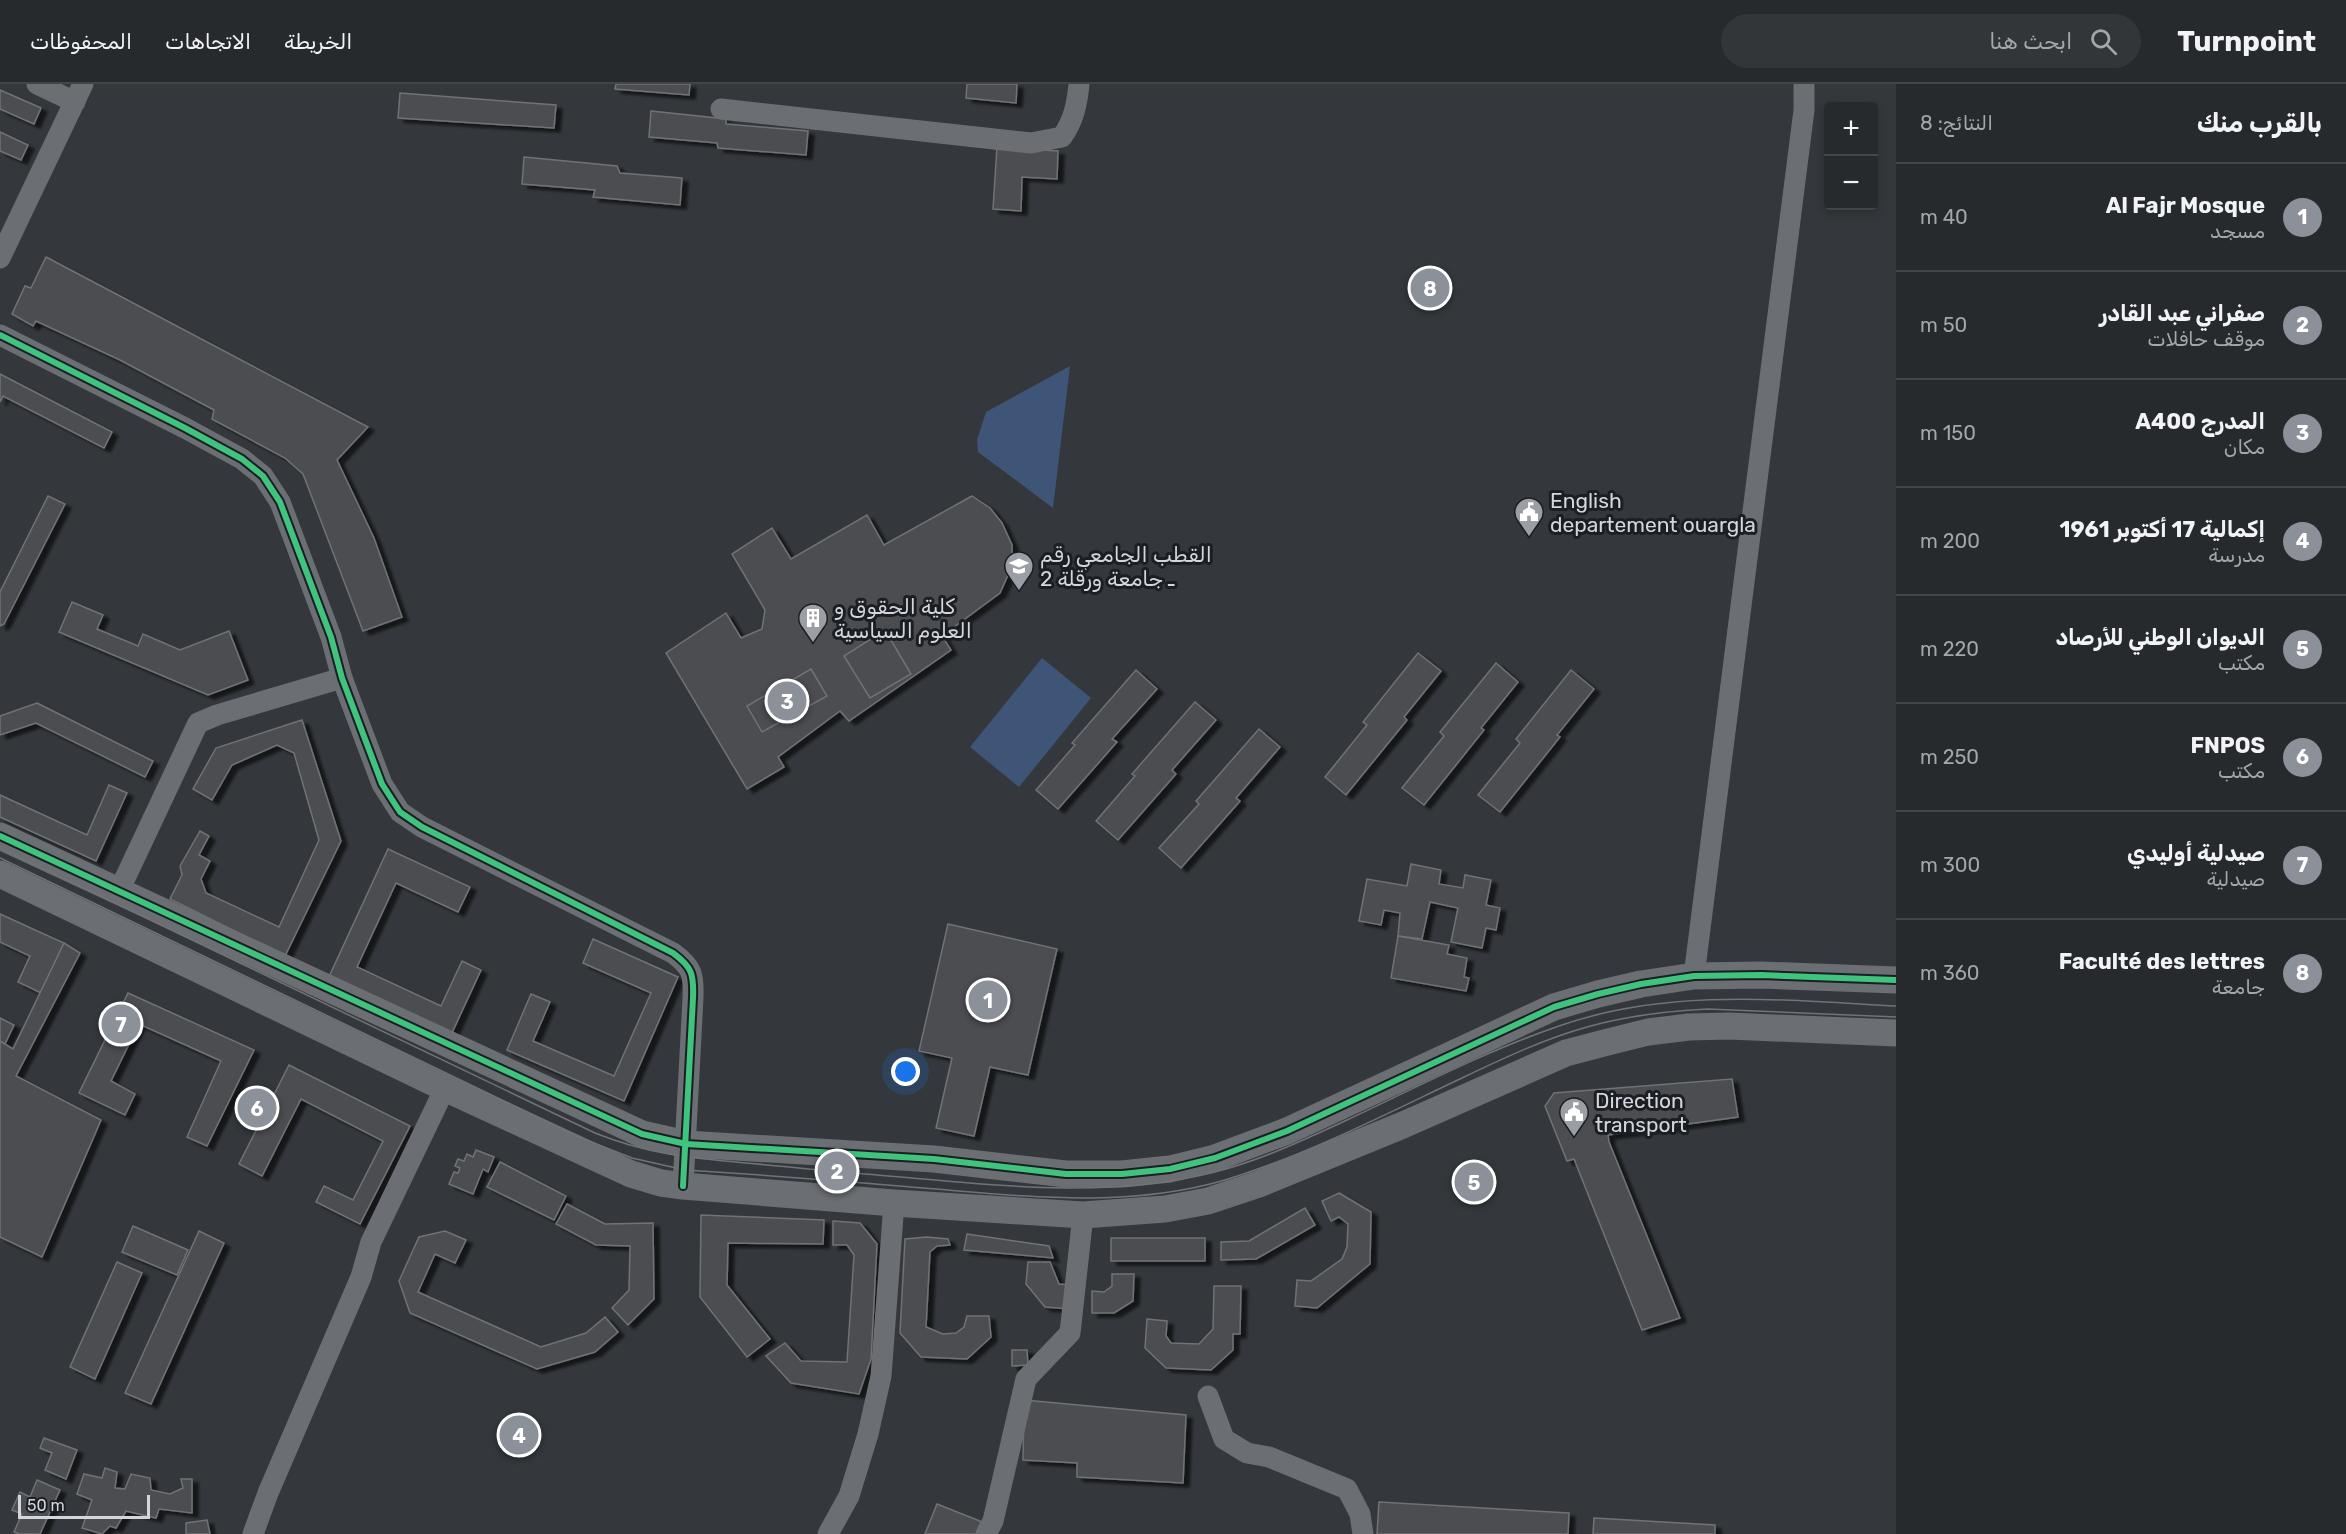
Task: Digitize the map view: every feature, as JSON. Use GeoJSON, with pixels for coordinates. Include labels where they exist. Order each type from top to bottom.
{"type":"FeatureCollection","features":[{"type":"Feature","properties":{"kind":"street"},"geometry":{"type":"LineString","coordinates":[[0,258],[7,227],[79,93],[37,84]]}},
{"type":"Feature","properties":{"kind":"street"},"geometry":{"type":"LineString","coordinates":[[720,109],[1031,143],[1062,137],[1077,108],[1079,84]]}},
{"type":"Feature","properties":{"kind":"street"},"geometry":{"type":"LineString","coordinates":[[1695,976],[1801,133],[1804,84]]}},
{"type":"Feature","properties":{"kind":"street"},"geometry":{"type":"LineString","coordinates":[[0,334],[185,428],[242,459],[263,476],[280,502],[382,784],[400,812],[422,827],[673,952],[686,963],[694,981],[683,1186]]}},
{"type":"Feature","properties":{"kind":"street"},"geometry":{"type":"LineString","coordinates":[[119,891],[198,723],[217,715],[342,678]]}},
{"type":"Feature","properties":{"kind":"street"},"geometry":{"type":"LineString","coordinates":[[0,836],[642,1134],[686,1144],[934,1159],[1066,1174],[1122,1174],[1170,1169],[1215,1158],[1287,1131],[1554,1007],[1641,984],[1695,976],[1761,975],[1896,980]]}},
{"type":"Feature","properties":{"kind":"street"},"geometry":{"type":"LineString","coordinates":[[0,874],[445,1088],[631,1174],[661,1183],[683,1186],[1083,1215],[1165,1209],[1208,1201],[1259,1184],[1402,1125],[1566,1053],[1648,1032],[1689,1027],[1729,1026],[1896,1034]]}},
{"type":"Feature","properties":{"kind":"street"},"geometry":{"type":"LineString","coordinates":[[252,1534],[360,1277],[371,1242],[445,1088]]}},
{"type":"Feature","properties":{"kind":"street"},"geometry":{"type":"LineString","coordinates":[[828,1534],[849,1496],[868,1434],[881,1376],[894,1203]]}},
{"type":"Feature","properties":{"kind":"street"},"geometry":{"type":"LineString","coordinates":[[986,1534],[993,1521],[1026,1379],[1070,1333],[1083,1215]]}},
{"type":"Feature","properties":{"kind":"street"},"geometry":{"type":"LineString","coordinates":[[1209,1396],[1224,1439],[1247,1453],[1269,1457],[1347,1489],[1360,1514],[1364,1534]]}},
{"type":"Feature","properties":{"kind":"shaded area"},"geometry":{"type":"Polygon","coordinates":[[[1070,366],[1053,508],[978,452],[977,440],[986,412],[1070,366]]]}},
{"type":"Feature","properties":{"kind":"shaded area"},"geometry":{"type":"Polygon","coordinates":[[[1042,658],[1091,698],[1019,787],[970,747],[1042,658]]]}},
{"type":"Feature","properties":{"kind":"building"},"geometry":{"type":"Polygon","coordinates":[[[616,84],[690,84],[689,95],[615,89],[616,84]]]}},
{"type":"Feature","properties":{"kind":"building"},"geometry":{"type":"Polygon","coordinates":[[[967,84],[1017,84],[1016,103],[966,98],[967,84]]]}},
{"type":"Feature","properties":{"kind":"building"},"geometry":{"type":"Polygon","coordinates":[[[0,90],[41,108],[34,124],[0,109],[0,90]]]}},
{"type":"Feature","properties":{"kind":"building"},"geometry":{"type":"Polygon","coordinates":[[[400,93],[556,105],[554,128],[398,118],[400,93]]]}},
{"type":"Feature","properties":{"kind":"building"},"geometry":{"type":"Polygon","coordinates":[[[651,111],[726,119],[726,124],[808,131],[806,155],[718,148],[717,143],[649,137],[651,111]]]}},
{"type":"Feature","properties":{"kind":"building"},"geometry":{"type":"Polygon","coordinates":[[[0,132],[28,145],[21,160],[0,151],[0,132]]]}},
{"type":"Feature","properties":{"kind":"building"},"geometry":{"type":"Polygon","coordinates":[[[997,147],[1058,151],[1057,179],[1022,177],[1021,211],[993,209],[997,147]]]}},
{"type":"Feature","properties":{"kind":"building"},"geometry":{"type":"Polygon","coordinates":[[[524,157],[617,166],[620,173],[682,178],[680,205],[593,197],[595,190],[522,184],[524,157]]]}},
{"type":"Feature","properties":{"kind":"building"},"geometry":{"type":"Polygon","coordinates":[[[46,257],[368,427],[337,460],[374,538],[402,617],[363,631],[303,474],[285,458],[212,419],[214,410],[120,360],[36,321],[33,326],[12,314],[25,286],[31,288],[46,257]]]}},
{"type":"Feature","properties":{"kind":"building"},"geometry":{"type":"Polygon","coordinates":[[[0,374],[112,432],[104,448],[3,396],[0,402],[0,374]]]}},
{"type":"Feature","properties":{"kind":"building"},"geometry":{"type":"Polygon","coordinates":[[[48,496],[65,504],[4,624],[0,626],[0,592],[48,496]]]}},
{"type":"Feature","properties":{"kind":"building","name":"كلية الحقوق و العلوم السياسية"},"geometry":{"type":"Polygon","coordinates":[[[972,496],[990,508],[1002,523],[1012,545],[1012,566],[1000,593],[942,636],[951,650],[849,721],[840,711],[778,757],[784,767],[747,789],[666,653],[726,613],[741,638],[762,629],[765,610],[732,554],[772,528],[791,559],[867,515],[884,545],[972,496]]]}},
{"type":"Feature","properties":{"kind":"building"},"geometry":{"type":"Polygon","coordinates":[[[72,602],[103,615],[97,629],[138,646],[143,634],[180,650],[229,631],[248,680],[208,695],[59,632],[72,602]]]}},
{"type":"Feature","properties":{"kind":"building"},"geometry":{"type":"Polygon","coordinates":[[[885,630],[911,674],[870,698],[844,656],[885,630]]]}},
{"type":"Feature","properties":{"kind":"building"},"geometry":{"type":"Polygon","coordinates":[[[1418,653],[1441,671],[1404,717],[1407,720],[1346,795],[1325,777],[1367,725],[1363,722],[1418,653]]]}},
{"type":"Feature","properties":{"kind":"building"},"geometry":{"type":"Polygon","coordinates":[[[1496,663],[1518,682],[1481,728],[1484,730],[1424,805],[1402,788],[1444,736],[1440,732],[1496,663]]]}},
{"type":"Feature","properties":{"kind":"building"},"geometry":{"type":"Polygon","coordinates":[[[811,669],[827,696],[762,732],[747,706],[811,669]]]}},
{"type":"Feature","properties":{"kind":"building"},"geometry":{"type":"Polygon","coordinates":[[[1136,670],[1157,689],[1112,739],[1117,742],[1058,809],[1036,790],[1075,745],[1072,743],[1136,670]]]}},
{"type":"Feature","properties":{"kind":"building"},"geometry":{"type":"Polygon","coordinates":[[[1571,670],[1594,689],[1557,735],[1560,737],[1500,812],[1478,795],[1520,743],[1516,739],[1571,670]]]}},
{"type":"Feature","properties":{"kind":"building"},"geometry":{"type":"Polygon","coordinates":[[[1195,702],[1216,720],[1172,770],[1176,774],[1118,840],[1096,821],[1135,776],[1132,774],[1195,702]]]}},
{"type":"Feature","properties":{"kind":"building"},"geometry":{"type":"Polygon","coordinates":[[[37,703],[153,761],[145,777],[36,723],[0,735],[0,716],[37,703]]]}},
{"type":"Feature","properties":{"kind":"building"},"geometry":{"type":"Polygon","coordinates":[[[302,720],[341,841],[285,956],[170,899],[182,875],[180,866],[200,831],[209,836],[199,855],[210,861],[201,879],[206,893],[279,927],[319,840],[294,753],[277,745],[232,765],[212,800],[193,789],[216,748],[302,720]]]}},
{"type":"Feature","properties":{"kind":"building"},"geometry":{"type":"Polygon","coordinates":[[[1259,729],[1280,747],[1236,798],[1240,801],[1181,868],[1159,848],[1199,804],[1196,801],[1259,729]]]}},
{"type":"Feature","properties":{"kind":"building"},"geometry":{"type":"Polygon","coordinates":[[[109,785],[127,793],[96,861],[0,817],[0,795],[87,835],[109,785]]]}},
{"type":"Feature","properties":{"kind":"building"},"geometry":{"type":"Polygon","coordinates":[[[388,849],[470,887],[458,912],[396,883],[357,967],[441,1006],[462,961],[481,970],[451,1035],[328,979],[388,849]]]}},
{"type":"Feature","properties":{"kind":"building"},"geometry":{"type":"Polygon","coordinates":[[[1411,864],[1441,870],[1439,884],[1463,888],[1465,875],[1491,880],[1486,905],[1500,908],[1496,930],[1486,928],[1482,948],[1451,942],[1458,908],[1430,902],[1422,939],[1398,936],[1400,913],[1384,910],[1381,925],[1359,921],[1367,879],[1407,886],[1411,864]]]}},
{"type":"Feature","properties":{"kind":"building"},"geometry":{"type":"Polygon","coordinates":[[[0,914],[64,943],[41,993],[18,982],[30,956],[0,942],[0,914]]]}},
{"type":"Feature","properties":{"kind":"building"},"geometry":{"type":"Polygon","coordinates":[[[948,924],[1057,949],[1028,1075],[990,1067],[974,1136],[936,1128],[952,1058],[919,1051],[948,924]]]}},
{"type":"Feature","properties":{"kind":"building"},"geometry":{"type":"Polygon","coordinates":[[[1398,936],[1449,945],[1447,954],[1467,958],[1464,977],[1469,978],[1466,991],[1391,978],[1398,936]]]}},
{"type":"Feature","properties":{"kind":"building"},"geometry":{"type":"Polygon","coordinates":[[[593,939],[678,977],[624,1101],[507,1050],[531,994],[550,1002],[533,1041],[614,1076],[651,993],[583,963],[593,939]]]}},
{"type":"Feature","properties":{"kind":"building"},"geometry":{"type":"Polygon","coordinates":[[[64,943],[80,953],[16,1076],[101,1120],[42,1257],[0,1237],[0,1041],[13,1049],[64,943]]]}},
{"type":"Feature","properties":{"kind":"building"},"geometry":{"type":"Polygon","coordinates":[[[128,993],[254,1050],[207,1146],[187,1137],[221,1061],[139,1024],[111,1081],[135,1094],[125,1115],[79,1093],[128,993]]]}},
{"type":"Feature","properties":{"kind":"building"},"geometry":{"type":"Polygon","coordinates":[[[0,1018],[14,1025],[5,1044],[0,1041],[0,1018]]]}},
{"type":"Feature","properties":{"kind":"building"},"geometry":{"type":"Polygon","coordinates":[[[289,1065],[410,1126],[360,1224],[316,1202],[324,1186],[353,1200],[383,1141],[301,1099],[262,1176],[239,1164],[289,1065]]]}},
{"type":"Feature","properties":{"kind":"building"},"geometry":{"type":"Polygon","coordinates":[[[1732,1079],[1738,1117],[1608,1135],[1680,1318],[1642,1330],[1574,1159],[1567,1161],[1545,1106],[1554,1093],[1732,1079]]]}},
{"type":"Feature","properties":{"kind":"building"},"geometry":{"type":"Polygon","coordinates":[[[476,1150],[494,1157],[488,1172],[483,1169],[473,1194],[449,1184],[454,1172],[458,1173],[460,1168],[455,1166],[458,1159],[464,1161],[467,1154],[473,1157],[476,1150]]]}},
{"type":"Feature","properties":{"kind":"building"},"geometry":{"type":"Polygon","coordinates":[[[500,1162],[566,1196],[554,1220],[487,1187],[500,1162]]]}},
{"type":"Feature","properties":{"kind":"building"},"geometry":{"type":"Polygon","coordinates":[[[1339,1193],[1371,1212],[1370,1264],[1317,1308],[1295,1306],[1297,1280],[1311,1281],[1342,1259],[1347,1247],[1348,1224],[1339,1217],[1331,1221],[1322,1201],[1339,1193]]]}},
{"type":"Feature","properties":{"kind":"building"},"geometry":{"type":"Polygon","coordinates":[[[567,1204],[605,1224],[653,1223],[654,1299],[628,1325],[612,1308],[629,1290],[630,1246],[596,1245],[556,1224],[567,1204]]]}},
{"type":"Feature","properties":{"kind":"building"},"geometry":{"type":"Polygon","coordinates":[[[1305,1208],[1315,1225],[1256,1259],[1221,1260],[1221,1242],[1249,1241],[1305,1208]]]}},
{"type":"Feature","properties":{"kind":"building"},"geometry":{"type":"Polygon","coordinates":[[[701,1215],[824,1220],[823,1244],[728,1243],[727,1285],[770,1339],[747,1357],[700,1297],[701,1215]]]}},
{"type":"Feature","properties":{"kind":"building"},"geometry":{"type":"Polygon","coordinates":[[[833,1221],[860,1223],[877,1244],[871,1359],[859,1394],[791,1383],[766,1356],[785,1343],[801,1361],[847,1362],[854,1255],[847,1245],[833,1245],[833,1221]]]}},
{"type":"Feature","properties":{"kind":"building"},"geometry":{"type":"Polygon","coordinates":[[[133,1226],[188,1250],[177,1275],[122,1252],[133,1226]]]}},
{"type":"Feature","properties":{"kind":"building"},"geometry":{"type":"Polygon","coordinates":[[[199,1231],[224,1243],[151,1404],[125,1393],[199,1231]]]}},
{"type":"Feature","properties":{"kind":"building"},"geometry":{"type":"Polygon","coordinates":[[[445,1231],[466,1240],[455,1263],[435,1254],[418,1292],[541,1347],[586,1333],[605,1317],[618,1332],[595,1352],[537,1369],[410,1313],[399,1281],[419,1237],[445,1231]]]}},
{"type":"Feature","properties":{"kind":"building"},"geometry":{"type":"Polygon","coordinates":[[[967,1234],[1049,1246],[1053,1258],[964,1250],[967,1234]]]}},
{"type":"Feature","properties":{"kind":"building"},"geometry":{"type":"Polygon","coordinates":[[[927,1237],[948,1239],[950,1245],[937,1246],[930,1252],[926,1327],[943,1334],[956,1333],[964,1327],[967,1316],[989,1316],[991,1337],[967,1359],[921,1357],[900,1333],[905,1239],[927,1237]]]}},
{"type":"Feature","properties":{"kind":"building"},"geometry":{"type":"Polygon","coordinates":[[[1111,1238],[1205,1238],[1205,1261],[1111,1261],[1111,1238]]]}},
{"type":"Feature","properties":{"kind":"building"},"geometry":{"type":"Polygon","coordinates":[[[117,1262],[142,1273],[95,1379],[70,1367],[117,1262]]]}},
{"type":"Feature","properties":{"kind":"building"},"geometry":{"type":"Polygon","coordinates":[[[1028,1262],[1050,1262],[1059,1284],[1071,1285],[1069,1309],[1045,1307],[1026,1284],[1028,1262]]]}},
{"type":"Feature","properties":{"kind":"building"},"geometry":{"type":"Polygon","coordinates":[[[1112,1274],[1134,1274],[1133,1301],[1114,1313],[1092,1313],[1092,1291],[1104,1292],[1112,1286],[1112,1274]]]}},
{"type":"Feature","properties":{"kind":"building"},"geometry":{"type":"Polygon","coordinates":[[[1214,1286],[1241,1286],[1240,1334],[1233,1334],[1233,1350],[1211,1370],[1166,1368],[1145,1348],[1147,1319],[1167,1321],[1166,1336],[1171,1343],[1199,1344],[1213,1329],[1214,1286]]]}},
{"type":"Feature","properties":{"kind":"building"},"geometry":{"type":"Polygon","coordinates":[[[1012,1350],[1027,1350],[1028,1365],[1012,1366],[1012,1350]]]}},
{"type":"Feature","properties":{"kind":"building"},"geometry":{"type":"Polygon","coordinates":[[[1024,1400],[1186,1415],[1183,1483],[1077,1477],[1077,1463],[1023,1460],[1024,1400]]]}},
{"type":"Feature","properties":{"kind":"building"},"geometry":{"type":"Polygon","coordinates":[[[44,1438],[77,1450],[66,1479],[45,1470],[52,1453],[40,1448],[44,1438]]]}},
{"type":"Feature","properties":{"kind":"building"},"geometry":{"type":"Polygon","coordinates":[[[105,1468],[117,1472],[115,1488],[125,1489],[131,1474],[150,1478],[151,1490],[170,1494],[183,1488],[181,1479],[192,1479],[192,1513],[159,1509],[156,1518],[126,1511],[116,1528],[110,1526],[102,1534],[82,1528],[92,1500],[77,1494],[84,1474],[102,1478],[105,1468]]]}},
{"type":"Feature","properties":{"kind":"building"},"geometry":{"type":"Polygon","coordinates":[[[37,1480],[60,1490],[40,1534],[14,1532],[22,1514],[12,1510],[20,1492],[30,1497],[37,1480]]]}},
{"type":"Feature","properties":{"kind":"building"},"geometry":{"type":"Polygon","coordinates":[[[1379,1502],[1569,1513],[1568,1534],[1377,1534],[1379,1502]]]}},
{"type":"Feature","properties":{"kind":"building"},"geometry":{"type":"Polygon","coordinates":[[[937,1504],[980,1521],[983,1534],[925,1534],[937,1504]]]}},
{"type":"Feature","properties":{"kind":"building"},"geometry":{"type":"Polygon","coordinates":[[[1594,1518],[1715,1525],[1715,1534],[1593,1534],[1594,1518]]]}},
{"type":"Feature","properties":{"kind":"building"},"geometry":{"type":"Polygon","coordinates":[[[207,1520],[210,1534],[186,1534],[186,1523],[207,1520]]]}},
{"type":"Feature","properties":{"kind":"tram line"},"geometry":{"type":"LineString","coordinates":[[0,848],[595,1133],[614,1140],[687,1157],[989,1185],[1080,1188],[1126,1186],[1170,1181],[1215,1172],[1266,1156],[1507,1046],[1562,1025],[1603,1013],[1686,1001],[1727,999],[1896,1006]]}},
{"type":"Feature","properties":{"kind":"tram line"},"geometry":{"type":"LineString","coordinates":[[0,858],[581,1138],[632,1158],[685,1170],[1037,1197],[1150,1195],[1225,1180],[1286,1159],[1524,1049],[1602,1023],[1677,1011],[1708,1009],[1896,1017]]}},
{"type":"Feature","properties":{"kind":"cycle path"},"geometry":{"type":"LineString","coordinates":[[0,335],[185,428],[242,459],[263,476],[280,502],[331,637],[342,678],[382,784],[400,812],[422,827],[673,953],[688,967],[693,990],[683,1186]]}},
{"type":"Feature","properties":{"kind":"cycle path"},"geometry":{"type":"LineString","coordinates":[[0,836],[642,1134],[686,1144],[934,1159],[1066,1174],[1122,1174],[1170,1169],[1215,1158],[1287,1131],[1554,1007],[1598,994],[1641,984],[1694,976],[1761,975],[1896,980]]}},
{"type":"Feature","properties":{"kind":"place","name":"Faculté des lettres"},"geometry":{"type":"Point","coordinates":[1430,288]}},
{"type":"Feature","properties":{"kind":"place","name":"English departement ouargla"},"geometry":{"type":"Point","coordinates":[1529,538]}},
{"type":"Feature","properties":{"kind":"place","name":"القطب الجامعي رقم 2 ـ جامعة ورقلة"},"geometry":{"type":"Point","coordinates":[1019,592]}},
{"type":"Feature","properties":{"kind":"place","name":"كلية الحقوق و العلوم السياسية"},"geometry":{"type":"Point","coordinates":[813,644]}},
{"type":"Feature","properties":{"kind":"place","name":"المدرج A400"},"geometry":{"type":"Point","coordinates":[787,701]}},
{"type":"Feature","properties":{"kind":"place","name":"Al Fajr Mosque"},"geometry":{"type":"Point","coordinates":[988,1000]}},
{"type":"Feature","properties":{"kind":"place","name":"صيدلية أوليدي"},"geometry":{"type":"Point","coordinates":[121,1024]}},
{"type":"Feature","properties":{"kind":"place","name":"FNPOS"},"geometry":{"type":"Point","coordinates":[257,1108]}},
{"type":"Feature","properties":{"kind":"place","name":"Direction transport"},"geometry":{"type":"Point","coordinates":[1574,1138]}},
{"type":"Feature","properties":{"kind":"place","name":"صفراني عبد القادر"},"geometry":{"type":"Point","coordinates":[837,1171]}},
{"type":"Feature","properties":{"kind":"place","name":"الديوان الوطني للأرصاد"},"geometry":{"type":"Point","coordinates":[1474,1182]}},
{"type":"Feature","properties":{"kind":"place","name":"إكمالية 17 أكتوبر 1961"},"geometry":{"type":"Point","coordinates":[519,1435]}}]}
